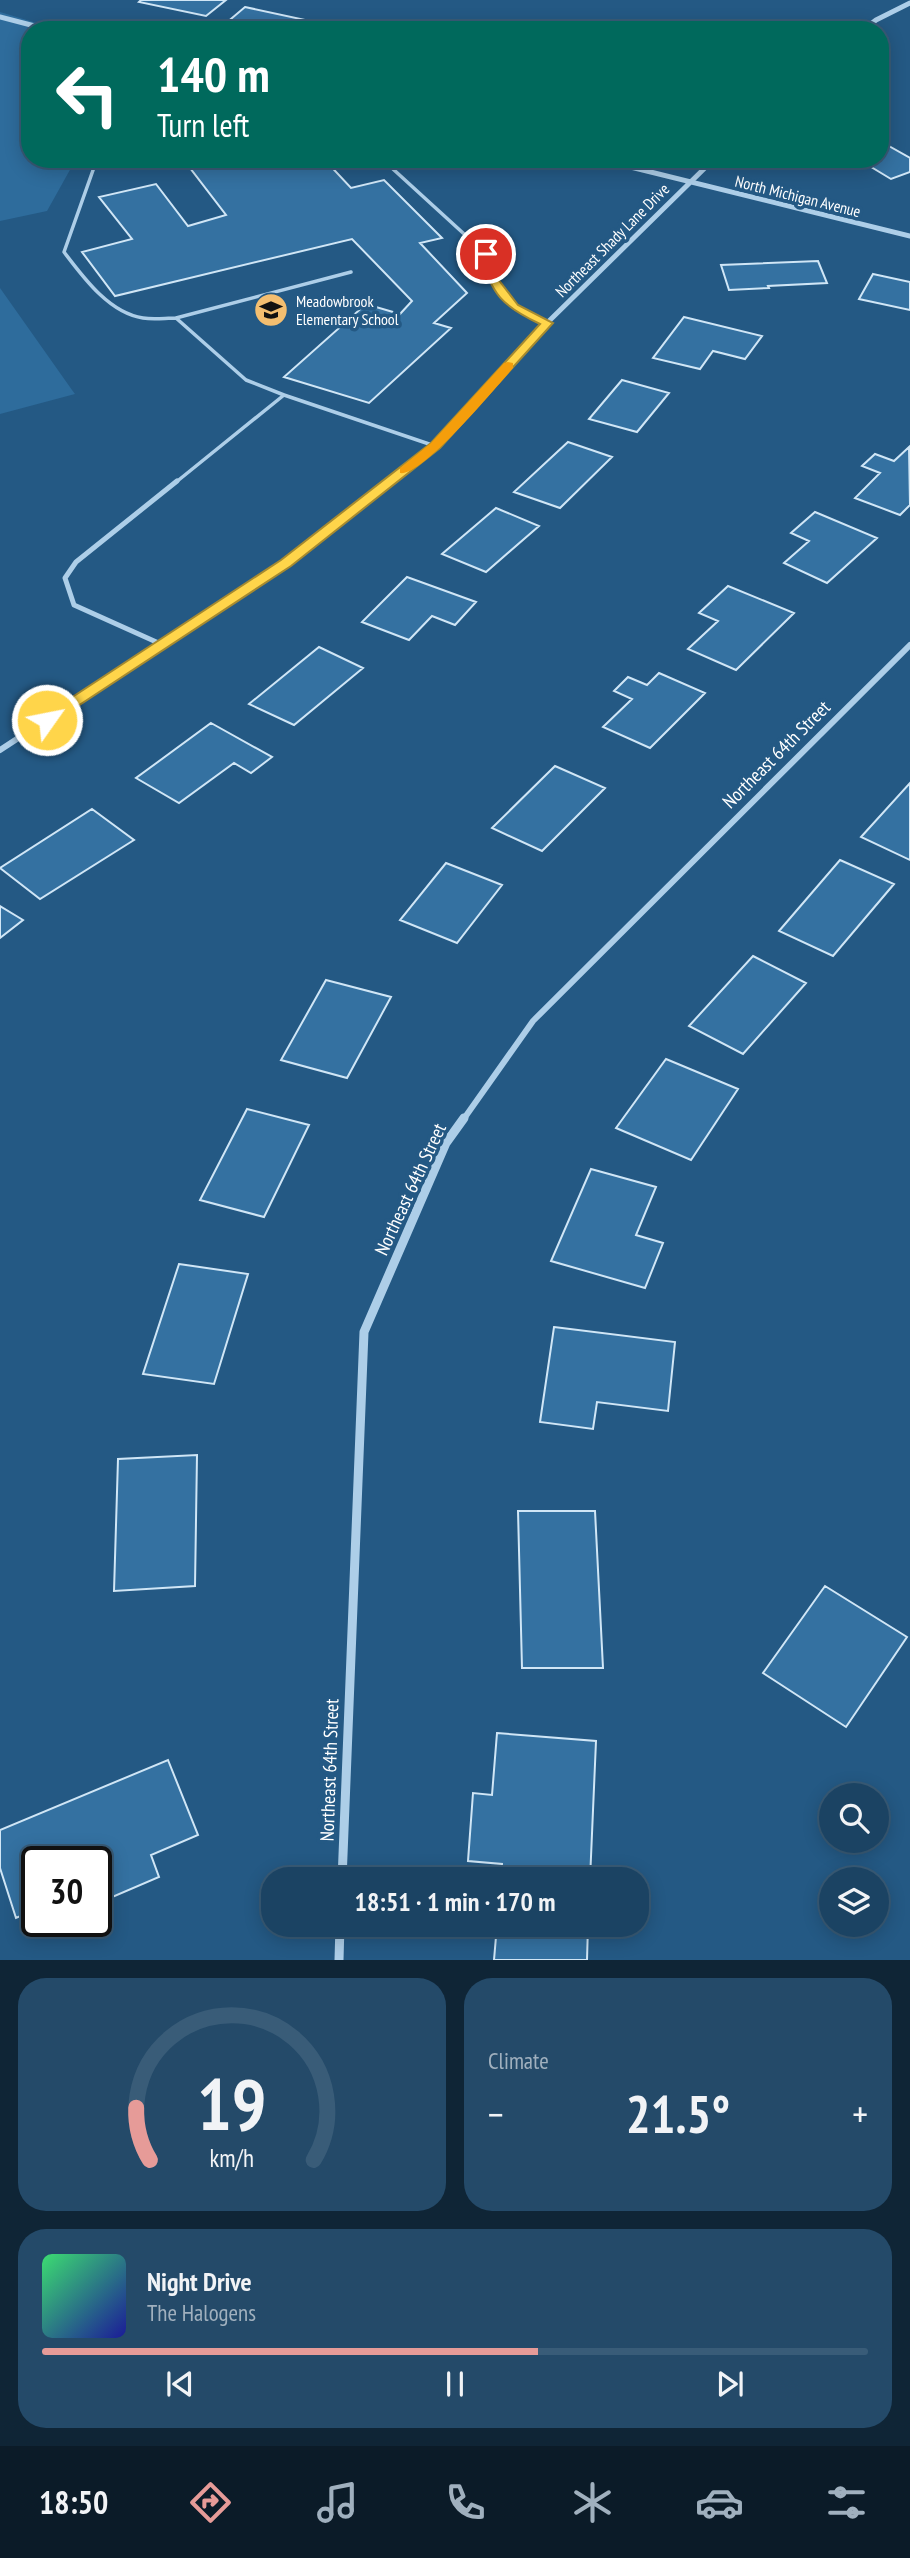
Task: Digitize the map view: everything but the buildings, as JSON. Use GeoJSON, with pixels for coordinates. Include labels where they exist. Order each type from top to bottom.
{"type":"FeatureCollection","features":[{"type":"Feature","properties":{"kind":"street"},"geometry":{"type":"LineString","coordinates":[[875,21],[910,3]]}},
{"type":"Feature","properties":{"kind":"street"},"geometry":{"type":"LineString","coordinates":[[0,17],[21,22]]}},
{"type":"Feature","properties":{"kind":"street","name":"North Michigan Avenue"},"geometry":{"type":"LineString","coordinates":[[634,168],[910,236]]}},
{"type":"Feature","properties":{"kind":"street","name":"Northeast Shady Lane Drive"},"geometry":{"type":"LineString","coordinates":[[0,750],[286,563],[435,446],[547,323],[706,168]]}},
{"type":"Feature","properties":{"kind":"street","name":"Northeast 64th Street"},"geometry":{"type":"LineString","coordinates":[[343,1867],[364,1332],[446,1143],[533,1021],[910,645]]}},
{"type":"Feature","properties":{"kind":"street"},"geometry":{"type":"LineString","coordinates":[[339,1959],[340,1937]]}},
{"type":"Feature","properties":{"kind":"lane"},"geometry":{"type":"LineString","coordinates":[[94,168],[64,252],[84,280],[101,296],[139,317],[176,318],[351,272]]}},
{"type":"Feature","properties":{"kind":"lane"},"geometry":{"type":"LineString","coordinates":[[392,168],[486,254],[493,279],[514,307],[547,323]]}},
{"type":"Feature","properties":{"kind":"lane"},"geometry":{"type":"LineString","coordinates":[[176,318],[246,380],[435,446]]}},
{"type":"Feature","properties":{"kind":"lane"},"geometry":{"type":"LineString","coordinates":[[163,645],[74,605],[65,579],[76,562],[284,395]]}},
{"type":"Feature","properties":{"kind":"shaded area"},"geometry":{"type":"Polygon","coordinates":[[[0,12],[30,21],[21,21],[21,168],[71,168],[47,211],[0,221],[0,12]]]}},
{"type":"Feature","properties":{"kind":"shaded area"},"geometry":{"type":"Polygon","coordinates":[[[0,288],[72,390],[75,394],[0,414],[0,288]]]}},
{"type":"Feature","properties":{"kind":"slow traffic"},"geometry":{"type":"LineString","coordinates":[[404,470],[435,446],[508,366]]}},
{"type":"Feature","properties":{"kind":"place","name":"Meadowbrook Elementary School"},"geometry":{"type":"Point","coordinates":[271,310]}},
{"type":"Feature","properties":{"kind":"route"},"geometry":{"type":"LineString","coordinates":[[47,720],[286,563],[435,446],[547,323],[514,307],[493,279],[486,254]]}}]}
